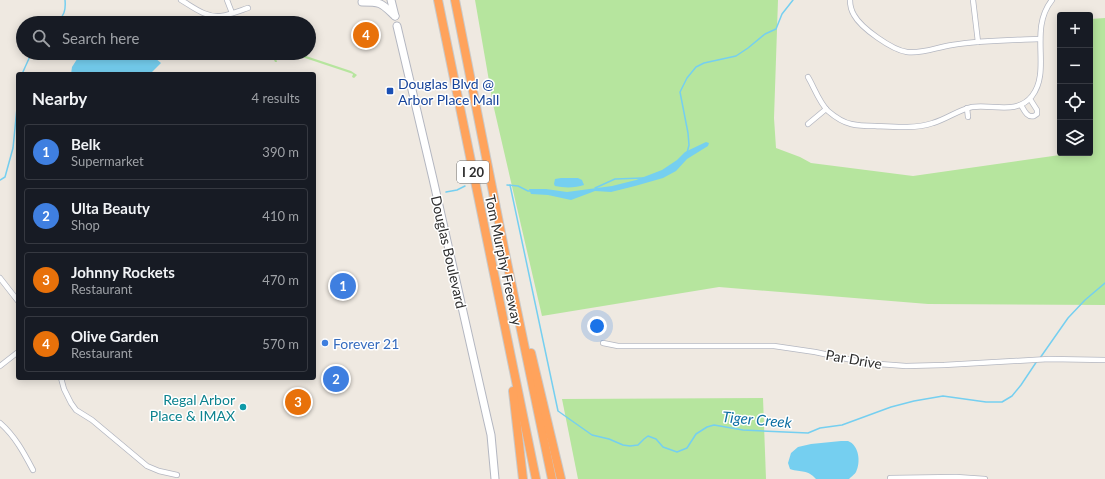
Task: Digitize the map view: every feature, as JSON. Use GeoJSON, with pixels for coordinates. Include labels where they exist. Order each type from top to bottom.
{"type":"FeatureCollection","features":[{"type":"Feature","properties":{"kind":"highway","name":"Tom Murphy Freeway"},"geometry":{"type":"LineString","coordinates":[[438,0],[536,479]]}},
{"type":"Feature","properties":{"kind":"highway","name":"Tom Murphy Freeway"},"geometry":{"type":"LineString","coordinates":[[455,0],[552,479]]}},
{"type":"Feature","properties":{"kind":"highway"},"geometry":{"type":"LineString","coordinates":[[504,248],[542,395],[561,479]]}},
{"type":"Feature","properties":{"kind":"highway"},"geometry":{"type":"LineString","coordinates":[[508,344],[523,479]]}},
{"type":"Feature","properties":{"kind":"main road"},"geometry":{"type":"LineString","coordinates":[[362,2],[376,2],[384,5],[395,16],[392,0]]}},
{"type":"Feature","properties":{"kind":"main road","name":"Douglas Boulevard"},"geometry":{"type":"LineString","coordinates":[[397,26],[488,422],[496,479]]}},
{"type":"Feature","properties":{"kind":"street"},"geometry":{"type":"LineString","coordinates":[[180,0],[210,16],[221,16],[248,8]]}},
{"type":"Feature","properties":{"kind":"street"},"geometry":{"type":"LineString","coordinates":[[227,0],[232,13]]}},
{"type":"Feature","properties":{"kind":"street"},"geometry":{"type":"LineString","coordinates":[[850,0],[853,14],[863,25],[888,45],[901,51],[919,52],[952,45],[978,42],[1040,40]]}},
{"type":"Feature","properties":{"kind":"street"},"geometry":{"type":"LineString","coordinates":[[973,0],[978,42]]}},
{"type":"Feature","properties":{"kind":"street"},"geometry":{"type":"LineString","coordinates":[[808,76],[826,109],[840,120],[853,125],[899,127],[920,126],[933,123],[967,108],[1002,108],[1021,105],[1030,99],[1039,82],[1042,18],[1052,0]]}},
{"type":"Feature","properties":{"kind":"street"},"geometry":{"type":"LineString","coordinates":[[1021,105],[1031,117],[1037,114],[1037,110],[1030,99]]}},
{"type":"Feature","properties":{"kind":"street"},"geometry":{"type":"LineString","coordinates":[[967,108],[968,117]]}},
{"type":"Feature","properties":{"kind":"street"},"geometry":{"type":"LineString","coordinates":[[808,124],[826,109]]}},
{"type":"Feature","properties":{"kind":"street"},"geometry":{"type":"LineString","coordinates":[[0,278],[16,298]]}},
{"type":"Feature","properties":{"kind":"street","name":"Par Drive"},"geometry":{"type":"LineString","coordinates":[[603,344],[618,346],[774,346],[815,352],[866,363],[906,366],[952,365],[1049,359],[1105,360]]}},
{"type":"Feature","properties":{"kind":"street"},"geometry":{"type":"LineString","coordinates":[[0,366],[16,354]]}},
{"type":"Feature","properties":{"kind":"street"},"geometry":{"type":"LineString","coordinates":[[62,380],[64,389],[76,410],[92,420],[147,466],[159,472],[177,475]]}},
{"type":"Feature","properties":{"kind":"street"},"geometry":{"type":"LineString","coordinates":[[0,423],[9,431],[20,446],[33,470]]}},
{"type":"Feature","properties":{"kind":"street"},"geometry":{"type":"LineString","coordinates":[[890,478],[956,477],[985,479]]}},
{"type":"Feature","properties":{"kind":"green space"},"geometry":{"type":"Polygon","coordinates":[[[475,0],[778,0],[774,118],[776,148],[811,163],[913,176],[1057,155],[1093,156],[1093,19],[1105,18],[1105,305],[928,304],[719,287],[542,316],[493,104],[475,0]]]}},
{"type":"Feature","properties":{"kind":"green space"},"geometry":{"type":"Polygon","coordinates":[[[316,59],[351,71],[357,75],[354,78],[352,77],[353,74],[311,60],[316,59]]]}},
{"type":"Feature","properties":{"kind":"green space"},"geometry":{"type":"Polygon","coordinates":[[[763,398],[766,479],[578,479],[562,399],[763,398]]]}},
{"type":"Feature","properties":{"kind":"water"},"geometry":{"type":"Polygon","coordinates":[[[76,60],[157,60],[161,63],[152,72],[71,72],[72,67],[76,60]]]}},
{"type":"Feature","properties":{"kind":"water"},"geometry":{"type":"Polygon","coordinates":[[[706,142],[709,143],[708,146],[687,159],[676,171],[663,178],[635,186],[611,192],[595,191],[571,200],[548,195],[531,194],[529,189],[546,189],[567,192],[612,186],[636,180],[662,170],[677,160],[685,152],[706,142]]]}},
{"type":"Feature","properties":{"kind":"water"},"geometry":{"type":"Polygon","coordinates":[[[578,178],[582,180],[584,185],[577,187],[555,186],[555,179],[578,178]]]}},
{"type":"Feature","properties":{"kind":"water"},"geometry":{"type":"Polygon","coordinates":[[[848,441],[852,443],[858,454],[858,468],[849,479],[816,479],[807,472],[790,469],[788,463],[791,453],[798,447],[848,441]]]}},
{"type":"Feature","properties":{"kind":"waterway"},"geometry":{"type":"LineString","coordinates":[[62,16],[64,13],[65,0]]}},
{"type":"Feature","properties":{"kind":"waterway"},"geometry":{"type":"LineString","coordinates":[[687,153],[689,145],[688,133],[680,92],[687,78],[696,67],[704,63],[736,56],[765,34],[776,29],[782,14],[793,0]]}},
{"type":"Feature","properties":{"kind":"waterway"},"geometry":{"type":"LineString","coordinates":[[23,72],[28,60]]}},
{"type":"Feature","properties":{"kind":"waterway"},"geometry":{"type":"LineString","coordinates":[[0,180],[5,177],[13,148],[16,118]]}},
{"type":"Feature","properties":{"kind":"waterway"},"geometry":{"type":"LineString","coordinates":[[595,188],[615,179],[643,178]]}},
{"type":"Feature","properties":{"kind":"waterway"},"geometry":{"type":"LineString","coordinates":[[507,185],[518,186],[531,191]]}},
{"type":"Feature","properties":{"kind":"waterway","name":"Tiger Creek"},"geometry":{"type":"LineString","coordinates":[[510,185],[558,411],[592,435],[630,446],[638,445],[648,436],[656,439],[663,447],[677,452],[687,448],[696,434],[707,427],[714,425],[743,430],[808,433],[820,428],[842,425],[891,407],[943,396],[986,402],[1002,402],[1012,396],[1037,361]]}},
{"type":"Feature","properties":{"kind":"waterway"},"geometry":{"type":"LineString","coordinates":[[446,192],[457,190],[465,186]]}},
{"type":"Feature","properties":{"kind":"waterway","name":"Tiger Creek"},"geometry":{"type":"LineString","coordinates":[[1040,358],[1068,318],[1085,300],[1105,283]]}},
{"type":"Feature","properties":{"kind":"place","name":"Olive Garden"},"geometry":{"type":"Point","coordinates":[366,35]}},
{"type":"Feature","properties":{"kind":"place","name":"Douglas Blvd @ Arbor Place Mall"},"geometry":{"type":"Point","coordinates":[390,91]}},
{"type":"Feature","properties":{"kind":"place","name":"Belk"},"geometry":{"type":"Point","coordinates":[343,286]}},
{"type":"Feature","properties":{"kind":"place","name":"Forever 21"},"geometry":{"type":"Point","coordinates":[325,343]}},
{"type":"Feature","properties":{"kind":"place","name":"Ulta Beauty"},"geometry":{"type":"Point","coordinates":[336,379]}},
{"type":"Feature","properties":{"kind":"place","name":"Johnny Rockets"},"geometry":{"type":"Point","coordinates":[298,402]}},
{"type":"Feature","properties":{"kind":"place","name":"Regal Arbor Place & IMAX"},"geometry":{"type":"Point","coordinates":[243,407]}}]}
